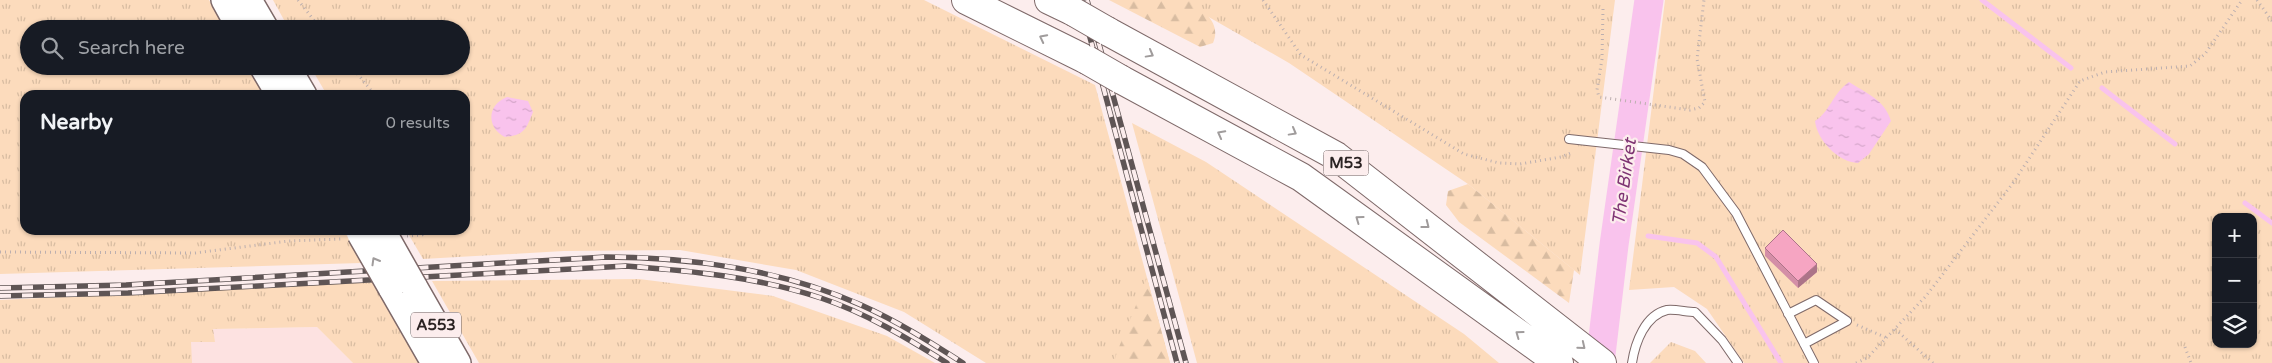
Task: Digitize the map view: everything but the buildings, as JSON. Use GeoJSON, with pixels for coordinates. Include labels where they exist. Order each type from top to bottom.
{"type":"FeatureCollection","features":[{"type":"Feature","properties":{"kind":"highway","name":"M53"},"geometry":{"type":"LineString","coordinates":[[966,0],[1087,60],[1120,80],[1301,177],[1559,363]]}},
{"type":"Feature","properties":{"kind":"highway","name":"M53"},"geometry":{"type":"LineString","coordinates":[[1049,0],[1336,156],[1602,363]]}},
{"type":"Feature","properties":{"kind":"main road"},"geometry":{"type":"LineString","coordinates":[[224,0],[235,20]]}},
{"type":"Feature","properties":{"kind":"main road"},"geometry":{"type":"LineString","coordinates":[[249,0],[261,20]]}},
{"type":"Feature","properties":{"kind":"main road"},"geometry":{"type":"LineString","coordinates":[[267,75],[276,90]]}},
{"type":"Feature","properties":{"kind":"main road"},"geometry":{"type":"LineString","coordinates":[[293,75],[301,90]]}},
{"type":"Feature","properties":{"kind":"main road","name":"A553"},"geometry":{"type":"LineString","coordinates":[[372,235],[403,287],[458,363]]}},
{"type":"Feature","properties":{"kind":"main road","name":"A553"},"geometry":{"type":"LineString","coordinates":[[403,287],[434,363]]}},
{"type":"Feature","properties":{"kind":"lane"},"geometry":{"type":"LineString","coordinates":[[1569,139],[1669,150],[1692,159],[1702,167],[1736,213],[1814,363]]}},
{"type":"Feature","properties":{"kind":"lane"},"geometry":{"type":"LineString","coordinates":[[1788,314],[1816,300],[1847,321],[1804,344]]}},
{"type":"Feature","properties":{"kind":"lane"},"geometry":{"type":"LineString","coordinates":[[1632,363],[1634,347],[1651,318],[1668,310],[1695,312],[1722,340],[1738,363]]}},
{"type":"Feature","properties":{"kind":"path"},"geometry":{"type":"LineString","coordinates":[[298,0],[314,20]]}},
{"type":"Feature","properties":{"kind":"path"},"geometry":{"type":"LineString","coordinates":[[1263,0],[1301,54],[1464,154],[1492,162],[1520,164],[1561,157],[1576,150],[1586,141]]}},
{"type":"Feature","properties":{"kind":"path"},"geometry":{"type":"LineString","coordinates":[[1603,9],[1599,97],[1602,99],[1690,110],[1699,108],[1705,102],[1696,59],[1704,0]]}},
{"type":"Feature","properties":{"kind":"path"},"geometry":{"type":"LineString","coordinates":[[1856,363],[1867,358],[1926,296],[2014,183],[2080,81],[2105,72],[2190,66],[2205,54],[2242,0]]}},
{"type":"Feature","properties":{"kind":"path"},"geometry":{"type":"LineString","coordinates":[[2257,0],[2272,21]]}},
{"type":"Feature","properties":{"kind":"path"},"geometry":{"type":"LineString","coordinates":[[358,75],[370,90]]}},
{"type":"Feature","properties":{"kind":"path"},"geometry":{"type":"LineString","coordinates":[[0,252],[196,253],[289,241],[359,235]]}},
{"type":"Feature","properties":{"kind":"path"},"geometry":{"type":"LineString","coordinates":[[394,235],[418,235]]}},
{"type":"Feature","properties":{"kind":"path"},"geometry":{"type":"LineString","coordinates":[[1847,321],[1887,338]]}},
{"type":"Feature","properties":{"kind":"path"},"geometry":{"type":"LineString","coordinates":[[1895,329],[1933,363]]}},
{"type":"Feature","properties":{"kind":"path"},"geometry":{"type":"LineString","coordinates":[[2186,347],[2191,363]]}},
{"type":"Feature","properties":{"kind":"path"},"geometry":{"type":"LineString","coordinates":[[1867,358],[1868,363]]}},
{"type":"Feature","properties":{"kind":"shaded area"},"geometry":{"type":"Polygon","coordinates":[[[317,327],[353,363],[13,363],[213,329],[317,327]]]}},
{"type":"Feature","properties":{"kind":"green space"},"geometry":{"type":"Polygon","coordinates":[[[0,0],[209,0],[221,20],[20,20],[20,75],[253,75],[262,90],[20,90],[20,235],[347,235],[361,263],[0,274],[0,0]]]}},
{"type":"Feature","properties":{"kind":"green space"},"geometry":{"type":"Polygon","coordinates":[[[273,0],[924,0],[1095,85],[1170,363],[986,363],[904,312],[796,270],[680,250],[564,251],[423,259],[409,235],[470,235],[470,90],[324,90],[315,75],[470,75],[470,20],[284,20],[273,0]]]}},
{"type":"Feature","properties":{"kind":"green space"},"geometry":{"type":"Polygon","coordinates":[[[1109,0],[1192,0],[1207,14],[1214,24],[1215,36],[1213,43],[1200,47],[1109,0]]]}},
{"type":"Feature","properties":{"kind":"green space"},"geometry":{"type":"Polygon","coordinates":[[[1179,0],[1615,0],[1580,275],[1468,184],[1289,63],[1179,0]]]}},
{"type":"Feature","properties":{"kind":"green space"},"geometry":{"type":"Polygon","coordinates":[[[1665,0],[2272,0],[2272,363],[1744,363],[1707,309],[1674,287],[1629,290],[1665,0]]]}},
{"type":"Feature","properties":{"kind":"green space"},"geometry":{"type":"Polygon","coordinates":[[[1132,123],[1206,162],[1464,334],[1499,363],[1197,363],[1132,123]]]}},
{"type":"Feature","properties":{"kind":"green space"},"geometry":{"type":"Polygon","coordinates":[[[1468,184],[1574,270],[1569,303],[1459,222],[1446,205],[1448,191],[1468,184]]]}},
{"type":"Feature","properties":{"kind":"green space"},"geometry":{"type":"Polygon","coordinates":[[[1147,278],[1170,363],[1114,363],[1117,352],[1147,278]]]}},
{"type":"Feature","properties":{"kind":"green space"},"geometry":{"type":"Polygon","coordinates":[[[639,279],[773,296],[887,336],[935,363],[479,363],[432,281],[639,279]]]}},
{"type":"Feature","properties":{"kind":"green space"},"geometry":{"type":"Polygon","coordinates":[[[374,282],[422,363],[353,363],[317,327],[213,329],[215,342],[191,342],[192,363],[0,363],[0,300],[374,282]]]}},
{"type":"Feature","properties":{"kind":"green space"},"geometry":{"type":"Polygon","coordinates":[[[1671,342],[1695,351],[1706,363],[1650,363],[1671,342]]]}},
{"type":"Feature","properties":{"kind":"water"},"geometry":{"type":"Polygon","coordinates":[[[1849,82],[1880,102],[1891,121],[1869,154],[1858,163],[1843,159],[1830,149],[1820,135],[1815,121],[1824,113],[1839,92],[1849,82]]]}},
{"type":"Feature","properties":{"kind":"water"},"geometry":{"type":"Polygon","coordinates":[[[507,97],[528,101],[533,112],[521,133],[505,137],[494,128],[491,116],[496,105],[507,97]]]}},
{"type":"Feature","properties":{"kind":"waterway","name":"The Birket"},"geometry":{"type":"LineString","coordinates":[[1600,363],[1614,245],[1649,0]]}},
{"type":"Feature","properties":{"kind":"waterway"},"geometry":{"type":"LineString","coordinates":[[1982,0],[2071,68]]}},
{"type":"Feature","properties":{"kind":"waterway"},"geometry":{"type":"LineString","coordinates":[[2102,88],[2175,144]]}},
{"type":"Feature","properties":{"kind":"waterway"},"geometry":{"type":"LineString","coordinates":[[2245,203],[2272,223]]}},
{"type":"Feature","properties":{"kind":"waterway"},"geometry":{"type":"LineString","coordinates":[[1648,236],[1697,243],[1716,257],[1781,363]]}},
{"type":"Feature","properties":{"kind":"waterway"},"geometry":{"type":"LineString","coordinates":[[1614,245],[1624,242]]}},
{"type":"Feature","properties":{"kind":"railway"},"geometry":{"type":"LineString","coordinates":[[1080,0],[1177,363]]}},
{"type":"Feature","properties":{"kind":"railway"},"geometry":{"type":"LineString","coordinates":[[1087,0],[1186,363]]}},
{"type":"Feature","properties":{"kind":"railway"},"geometry":{"type":"LineString","coordinates":[[0,288],[126,285],[606,257],[671,260],[703,263],[768,274],[831,293],[887,318],[963,363]]}},
{"type":"Feature","properties":{"kind":"railway"},"geometry":{"type":"LineString","coordinates":[[0,296],[128,293],[626,266],[725,276],[773,285],[821,298],[870,319],[947,363]]}}]}
